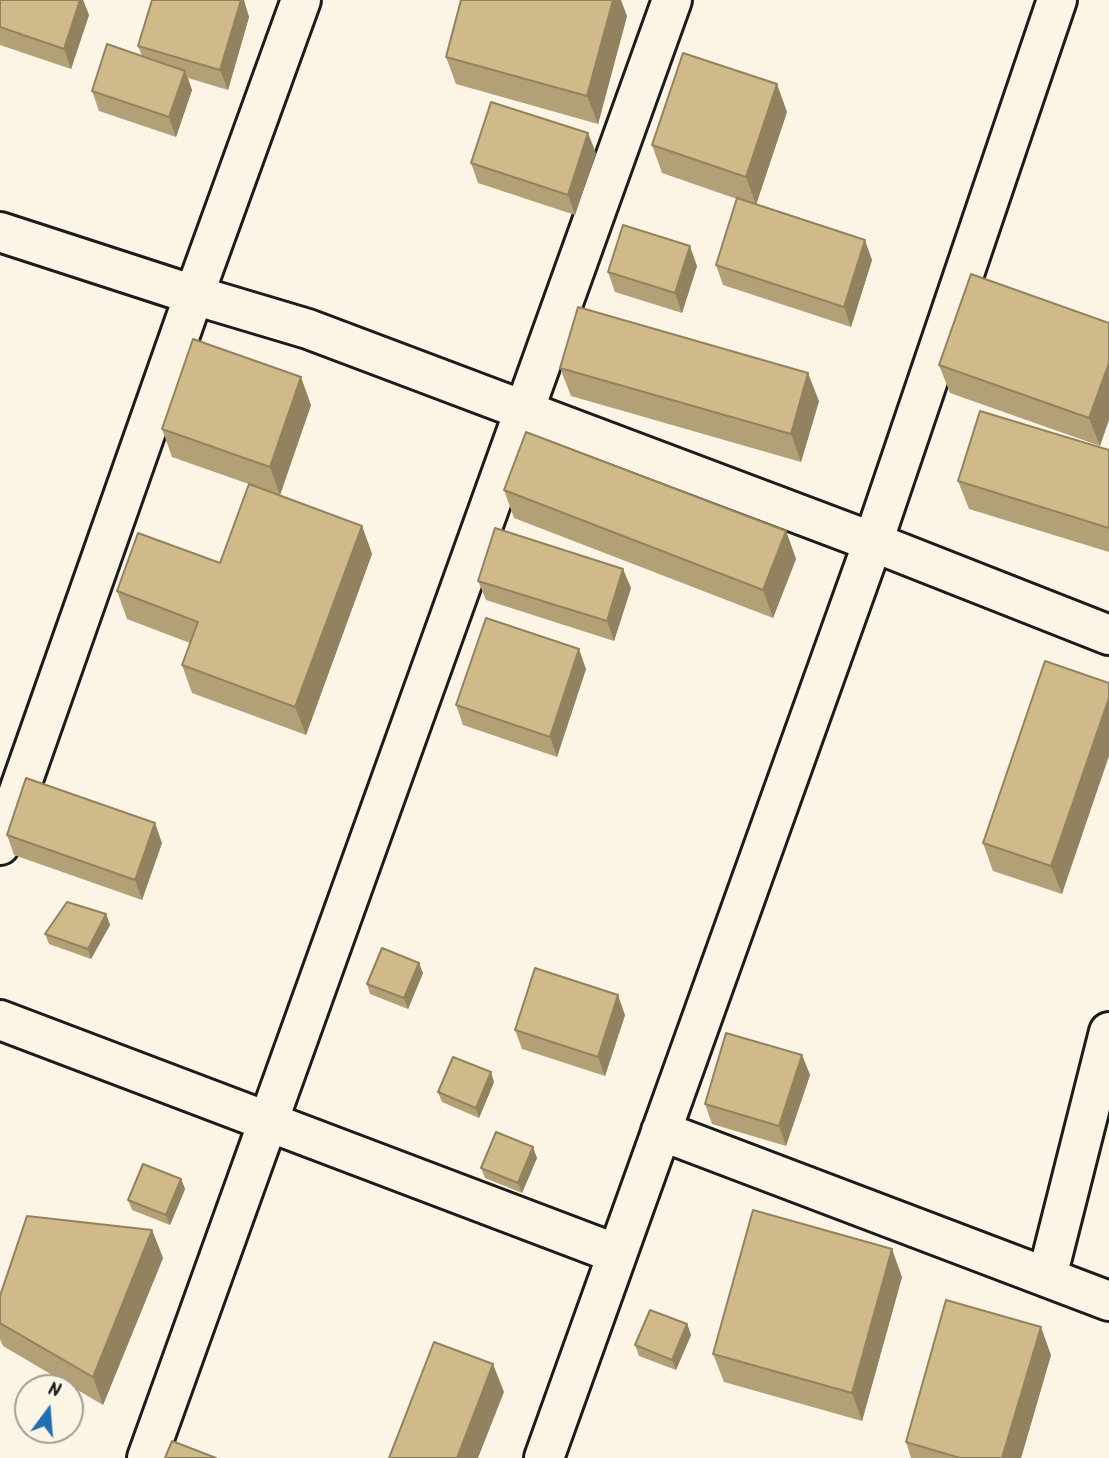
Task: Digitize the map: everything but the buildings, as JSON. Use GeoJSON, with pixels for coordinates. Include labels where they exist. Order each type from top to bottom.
{"type":"FeatureCollection","features":[{"type":"Feature","properties":{"kind":"street"},"geometry":{"type":"LineString","coordinates":[[0,845],[301,0]]}},
{"type":"Feature","properties":{"kind":"street"},"geometry":{"type":"LineString","coordinates":[[147,1458],[672,0]]}},
{"type":"Feature","properties":{"kind":"street"},"geometry":{"type":"LineString","coordinates":[[544,1458],[873,542],[1057,0]]}},
{"type":"Feature","properties":{"kind":"street"},"geometry":{"type":"LineString","coordinates":[[0,232],[308,330],[873,542],[1109,635]]}},
{"type":"Feature","properties":{"kind":"street"},"geometry":{"type":"LineString","coordinates":[[0,1020],[617,1254]]}},
{"type":"Feature","properties":{"kind":"street"},"geometry":{"type":"LineString","coordinates":[[1047,1278],[1109,1032]]}},
{"type":"Feature","properties":{"kind":"street"},"geometry":{"type":"LineString","coordinates":[[661,1131],[1109,1301]]}}]}
